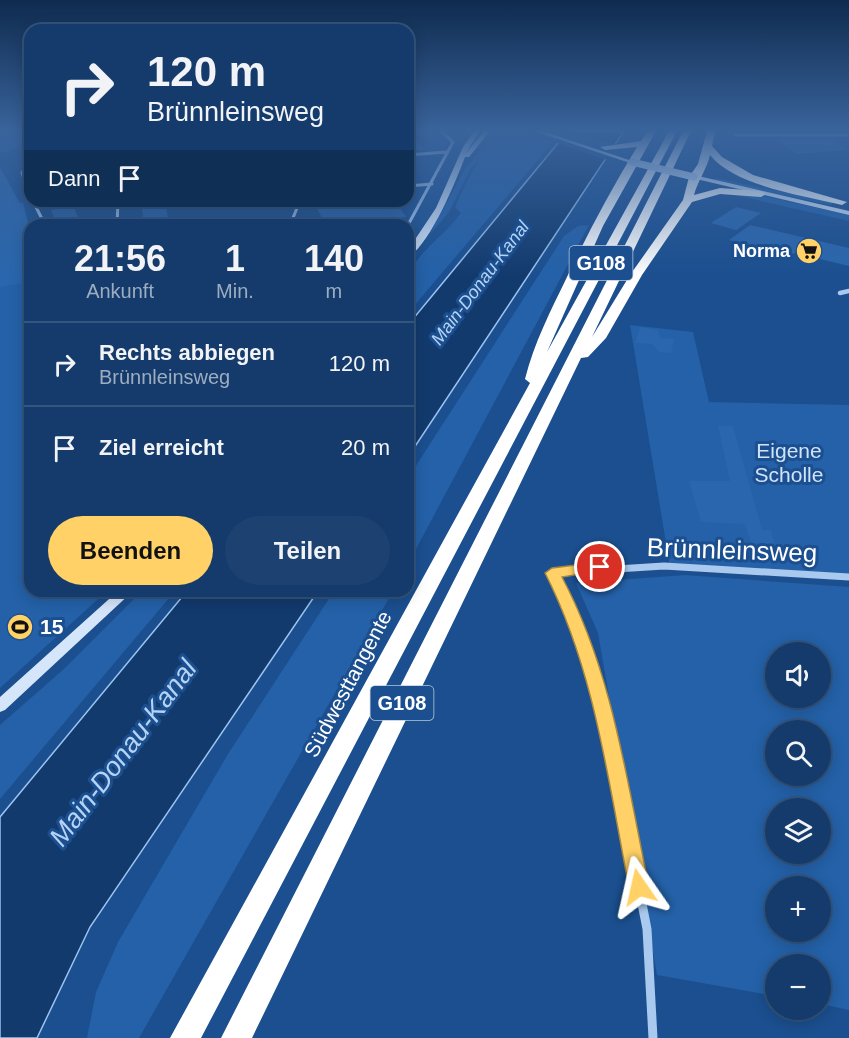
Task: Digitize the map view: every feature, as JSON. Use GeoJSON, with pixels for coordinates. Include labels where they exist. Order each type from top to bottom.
{"type":"FeatureCollection","features":[{"type":"Feature","properties":{"kind":"highway"},"geometry":{"type":"LineString","coordinates":[[529,396],[537,355],[598,225],[623,179]]}},
{"type":"Feature","properties":{"kind":"highway","name":"Südwesttangente"},"geometry":{"type":"LineString","coordinates":[[185,1038],[323,786],[529,396],[647,179]]}},
{"type":"Feature","properties":{"kind":"highway","name":"G108"},"geometry":{"type":"LineString","coordinates":[[236,1038],[663,179]]}},
{"type":"Feature","properties":{"kind":"highway"},"geometry":{"type":"LineString","coordinates":[[569,369],[601,335],[636,275],[688,200],[695,179]]}},
{"type":"Feature","properties":{"kind":"highway"},"geometry":{"type":"LineString","coordinates":[[761,179],[845,203]]}},
{"type":"Feature","properties":{"kind":"highway"},"geometry":{"type":"LineString","coordinates":[[688,200],[720,192],[761,194]]}},
{"type":"Feature","properties":{"kind":"main road"},"geometry":{"type":"LineString","coordinates":[[414,246],[435,213],[452,179]]}},
{"type":"Feature","properties":{"kind":"main road"},"geometry":{"type":"LineString","coordinates":[[705,179],[849,213]]}},
{"type":"Feature","properties":{"kind":"main road"},"geometry":{"type":"LineString","coordinates":[[710,179],[845,203]]}},
{"type":"Feature","properties":{"kind":"main road"},"geometry":{"type":"LineString","coordinates":[[0,706],[119,597]]}},
{"type":"Feature","properties":{"kind":"street"},"geometry":{"type":"LineString","coordinates":[[411,219],[434,179]]}},
{"type":"Feature","properties":{"kind":"street"},"geometry":{"type":"LineString","coordinates":[[414,186],[432,184]]}},
{"type":"Feature","properties":{"kind":"street"},"geometry":{"type":"LineString","coordinates":[[840,293],[849,291]]}},
{"type":"Feature","properties":{"kind":"street","name":"Brünnleinsweg"},"geometry":{"type":"LineString","coordinates":[[653,1038],[647,929],[606,720],[589,655],[571,609],[552,573],[600,567],[704,568],[849,577]]}},
{"type":"Feature","properties":{"kind":"green space"},"geometry":{"type":"Polygon","coordinates":[[[459,179],[465,179],[449,212],[430,234],[459,179]]]}},
{"type":"Feature","properties":{"kind":"green space"},"geometry":{"type":"Polygon","coordinates":[[[468,179],[521,179],[414,306],[414,264],[461,213],[455,207],[468,179]]]}},
{"type":"Feature","properties":{"kind":"green space"},"geometry":{"type":"Polygon","coordinates":[[[722,179],[833,202],[831,205],[714,181],[722,179]]]}},
{"type":"Feature","properties":{"kind":"green space"},"geometry":{"type":"Polygon","coordinates":[[[726,193],[763,196],[849,215],[849,221],[726,193]]]}},
{"type":"Feature","properties":{"kind":"green space"},"geometry":{"type":"Polygon","coordinates":[[[589,225],[414,553],[414,469],[564,236],[578,226],[589,225]]]}},
{"type":"Feature","properties":{"kind":"green space"},"geometry":{"type":"Polygon","coordinates":[[[24,245],[24,597],[100,597],[0,688],[0,250],[24,245]]]}},
{"type":"Feature","properties":{"kind":"green space","name":"Eigene Scholle"},"geometry":{"type":"Polygon","coordinates":[[[630,325],[693,332],[709,402],[849,405],[849,577],[670,567],[630,325]]]}},
{"type":"Feature","properties":{"kind":"green space"},"geometry":{"type":"Polygon","coordinates":[[[685,575],[849,587],[849,1010],[831,1006],[831,954],[765,954],[765,994],[657,975],[598,633],[576,583],[685,575]]]}},
{"type":"Feature","properties":{"kind":"green space"},"geometry":{"type":"Polygon","coordinates":[[[136,597],[170,597],[0,799],[0,725],[65,668],[136,597]]]}},
{"type":"Feature","properties":{"kind":"green space"},"geometry":{"type":"Polygon","coordinates":[[[330,597],[390,597],[139,1038],[87,1038],[96,992],[118,942],[228,754],[330,597]]]}},
{"type":"Feature","properties":{"kind":"water","name":"Main-Donau-Kanal"},"geometry":{"type":"Polygon","coordinates":[[[528,179],[592,179],[414,448],[414,318],[528,179]]]}},
{"type":"Feature","properties":{"kind":"water","name":"Main-Donau-Kanal"},"geometry":{"type":"Polygon","coordinates":[[[182,597],[314,597],[90,927],[37,1038],[0,1038],[0,817],[182,597]]]}},
{"type":"Feature","properties":{"kind":"building"},"geometry":{"type":"Polygon","coordinates":[[[0,179],[7,179],[20,203],[23,203],[27,219],[24,219],[24,283],[0,287],[0,179]]]}},
{"type":"Feature","properties":{"kind":"building"},"geometry":{"type":"Polygon","coordinates":[[[55,207],[74,207],[79,219],[55,219],[51,210],[56,209],[55,207]]]}},
{"type":"Feature","properties":{"kind":"building"},"geometry":{"type":"Polygon","coordinates":[[[142,207],[166,207],[168,219],[143,219],[142,207]]]}},
{"type":"Feature","properties":{"kind":"building"},"geometry":{"type":"Polygon","coordinates":[[[316,207],[400,207],[406,217],[389,219],[323,219],[316,207]]]}},
{"type":"Feature","properties":{"kind":"building"},"geometry":{"type":"Polygon","coordinates":[[[736,207],[761,213],[736,230],[711,223],[736,207]]]}},
{"type":"Feature","properties":{"kind":"building","name":"Norma"},"geometry":{"type":"Polygon","coordinates":[[[750,225],[849,248],[849,266],[795,253],[790,256],[729,240],[750,225]]]}},
{"type":"Feature","properties":{"kind":"building"},"geometry":{"type":"Polygon","coordinates":[[[640,327],[658,330],[660,338],[674,339],[671,353],[659,352],[652,344],[635,343],[640,327]]]}},
{"type":"Feature","properties":{"kind":"building"},"geometry":{"type":"Polygon","coordinates":[[[718,426],[733,426],[762,530],[771,530],[775,545],[751,543],[745,524],[701,522],[689,481],[730,481],[718,426]]]}},
{"type":"Feature","properties":{"kind":"place","name":"Norma"},"geometry":{"type":"Point","coordinates":[809,251]}},
{"type":"Feature","properties":{"kind":"place","name":"15"},"geometry":{"type":"Point","coordinates":[20,627]}},
{"type":"Feature","properties":{"kind":"route"},"geometry":{"type":"LineString","coordinates":[[600,567],[552,573],[571,609],[589,655],[606,720],[639,887]]}}]}
